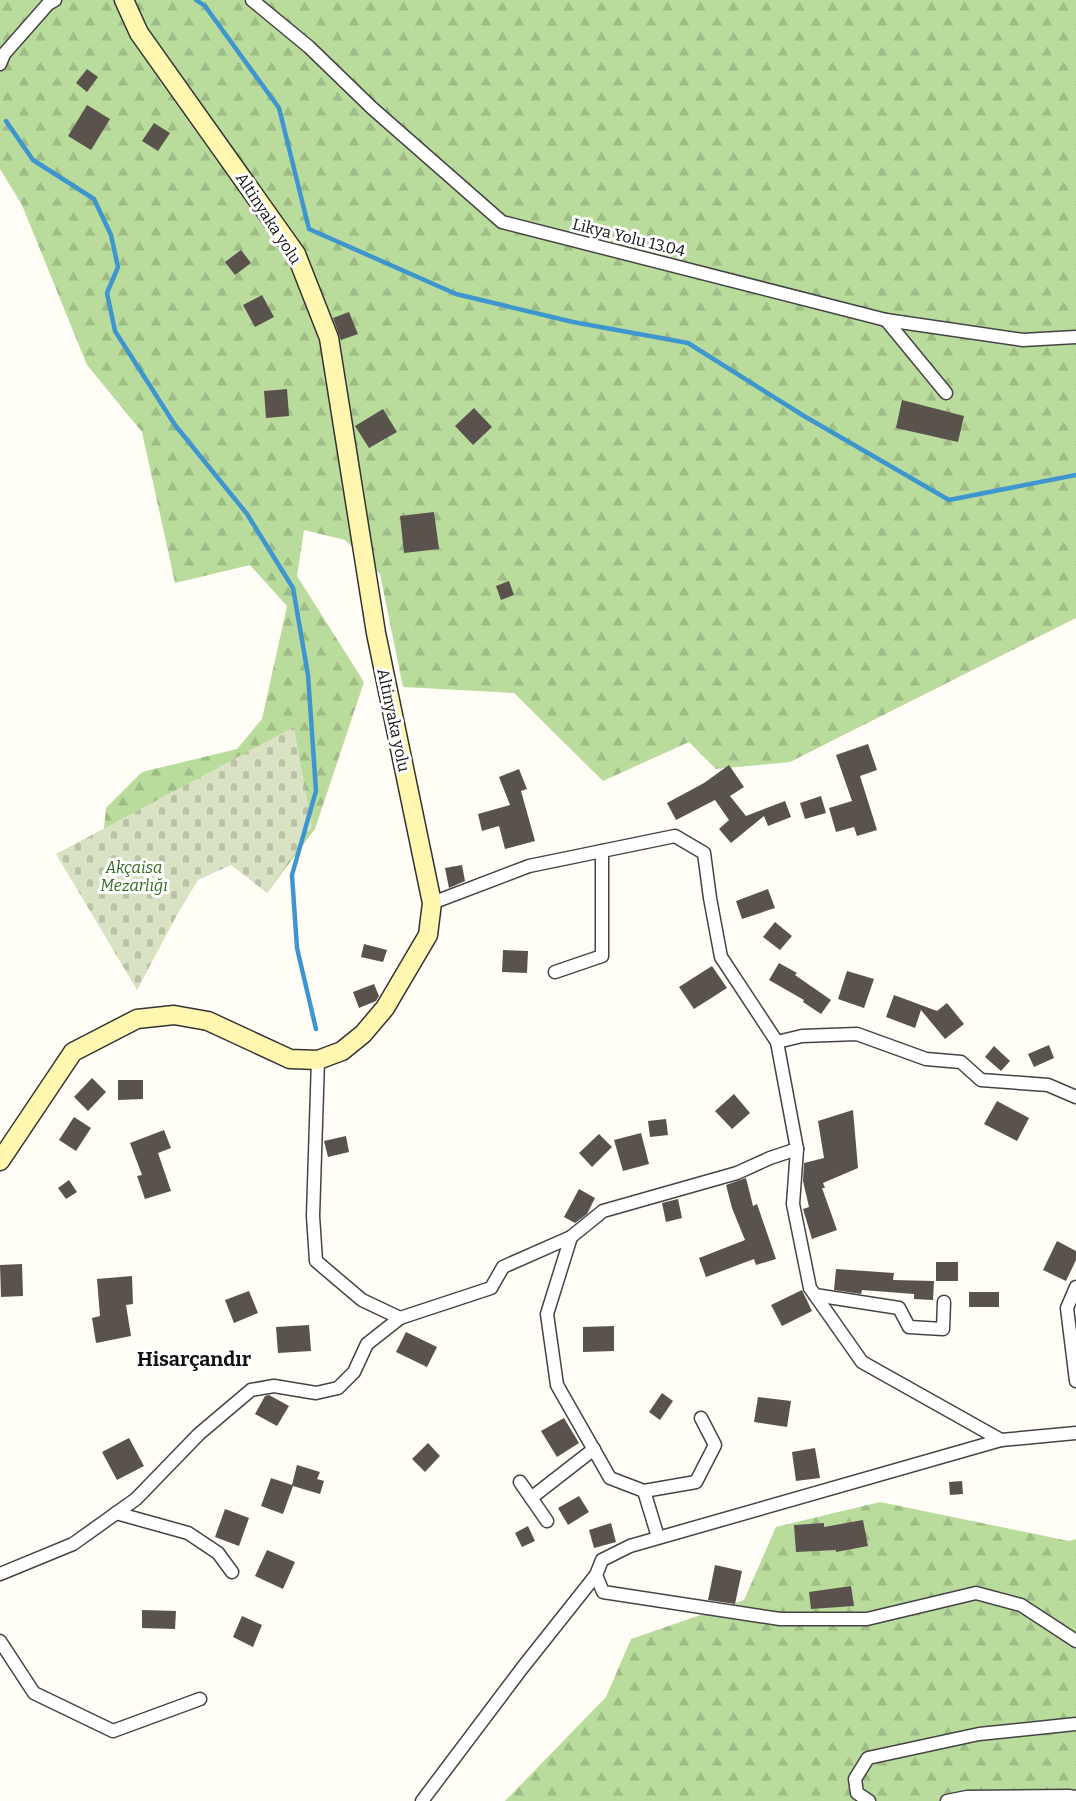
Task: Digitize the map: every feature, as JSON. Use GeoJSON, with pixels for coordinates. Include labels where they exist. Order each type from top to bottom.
{"type":"FeatureCollection","features":[{"type":"Feature","properties":{"kind":"main road","name":"Altinyaka yolu"},"geometry":{"type":"LineString","coordinates":[[0,1161],[73,1052],[137,1019],[174,1015],[208,1021],[290,1059],[318,1060],[342,1051],[363,1034],[385,1008],[428,935],[432,903],[376,633],[328,338],[296,254],[139,33],[124,0]]}},
{"type":"Feature","properties":{"kind":"street"},"geometry":{"type":"LineString","coordinates":[[0,64],[4,54],[48,4],[55,0]]}},
{"type":"Feature","properties":{"kind":"street","name":"Likya Yolu 13.04"},"geometry":{"type":"LineString","coordinates":[[252,0],[309,47],[372,108],[502,222],[886,320],[1023,340],[1076,337]]}},
{"type":"Feature","properties":{"kind":"street"},"geometry":{"type":"LineString","coordinates":[[886,320],[946,393]]}},
{"type":"Feature","properties":{"kind":"street"},"geometry":{"type":"LineString","coordinates":[[432,903],[529,866],[675,836],[704,853],[721,957],[777,1042],[797,1149],[793,1204],[810,1288],[862,1362],[1001,1440]]}},
{"type":"Feature","properties":{"kind":"street"},"geometry":{"type":"LineString","coordinates":[[555,972],[602,956],[602,851]]}},
{"type":"Feature","properties":{"kind":"street"},"geometry":{"type":"LineString","coordinates":[[777,1042],[813,1035],[857,1034],[926,1059],[961,1062],[981,1080],[1048,1085],[1076,1097]]}},
{"type":"Feature","properties":{"kind":"street"},"geometry":{"type":"LineString","coordinates":[[318,1060],[313,1216],[316,1261],[362,1300],[400,1317]]}},
{"type":"Feature","properties":{"kind":"street"},"geometry":{"type":"LineString","coordinates":[[0,1574],[73,1544],[117,1513],[136,1499],[199,1434],[251,1390],[274,1386],[316,1393],[338,1388],[354,1372],[367,1344],[400,1317],[491,1288],[503,1267],[571,1237],[603,1211],[737,1173],[797,1149]]}},
{"type":"Feature","properties":{"kind":"street"},"geometry":{"type":"LineString","coordinates":[[571,1237],[547,1314],[557,1385],[610,1478],[644,1491],[696,1482],[715,1445],[701,1418]]}},
{"type":"Feature","properties":{"kind":"street"},"geometry":{"type":"LineString","coordinates":[[1076,1287],[1067,1308],[1076,1381]]}},
{"type":"Feature","properties":{"kind":"street"},"geometry":{"type":"LineString","coordinates":[[815,1295],[899,1308],[909,1327],[943,1329],[944,1302]]}},
{"type":"Feature","properties":{"kind":"street"},"geometry":{"type":"LineString","coordinates":[[422,1801],[596,1575],[602,1560],[630,1546],[658,1537],[1001,1440],[1076,1433]]}},
{"type":"Feature","properties":{"kind":"street"},"geometry":{"type":"LineString","coordinates":[[531,1498],[594,1449]]}},
{"type":"Feature","properties":{"kind":"street"},"geometry":{"type":"LineString","coordinates":[[520,1482],[547,1521]]}},
{"type":"Feature","properties":{"kind":"street"},"geometry":{"type":"LineString","coordinates":[[644,1491],[658,1537]]}},
{"type":"Feature","properties":{"kind":"street"},"geometry":{"type":"LineString","coordinates":[[117,1513],[188,1533],[218,1553],[232,1572]]}},
{"type":"Feature","properties":{"kind":"street"},"geometry":{"type":"LineString","coordinates":[[596,1575],[603,1592],[780,1619],[867,1618],[976,1593],[1021,1605],[1076,1641]]}},
{"type":"Feature","properties":{"kind":"street"},"geometry":{"type":"LineString","coordinates":[[0,1641],[34,1692],[113,1731],[200,1699]]}},
{"type":"Feature","properties":{"kind":"street"},"geometry":{"type":"LineString","coordinates":[[869,1801],[857,1793],[855,1779],[868,1758],[979,1734],[1076,1724]]}},
{"type":"Feature","properties":{"kind":"street"},"geometry":{"type":"LineString","coordinates":[[947,1801],[967,1797],[1076,1797]]}},
{"type":"Feature","properties":{"kind":"green space"},"geometry":{"type":"Polygon","coordinates":[[[0,0],[1076,0],[1076,618],[790,762],[716,769],[689,742],[603,781],[514,693],[403,687],[380,574],[345,540],[304,530],[297,576],[364,682],[315,829],[267,893],[276,758],[101,859],[106,808],[142,772],[237,749],[262,719],[287,606],[250,565],[175,583],[142,432],[87,365],[22,205],[0,169],[0,0]]]}},
{"type":"Feature","properties":{"kind":"green space","name":"Akçaisa Mezarlığı"},"geometry":{"type":"Polygon","coordinates":[[[294,727],[312,827],[267,893],[231,865],[198,880],[137,990],[56,854],[294,727]]]}},
{"type":"Feature","properties":{"kind":"green space"},"geometry":{"type":"Polygon","coordinates":[[[880,1502],[1069,1541],[1076,1539],[1076,1801],[505,1801],[606,1697],[631,1639],[744,1600],[776,1527],[880,1502]]]}},
{"type":"Feature","properties":{"kind":"building"},"geometry":{"type":"Polygon","coordinates":[[[87,69],[98,77],[87,92],[76,83],[87,69]]]}},
{"type":"Feature","properties":{"kind":"building"},"geometry":{"type":"Polygon","coordinates":[[[87,105],[110,119],[91,150],[68,136],[87,105]]]}},
{"type":"Feature","properties":{"kind":"building"},"geometry":{"type":"Polygon","coordinates":[[[154,123],[170,133],[158,151],[142,141],[154,123]]]}},
{"type":"Feature","properties":{"kind":"building"},"geometry":{"type":"Polygon","coordinates":[[[241,250],[251,263],[235,275],[225,262],[241,250]]]}},
{"type":"Feature","properties":{"kind":"building"},"geometry":{"type":"Polygon","coordinates":[[[262,295],[274,317],[255,327],[243,305],[262,295]]]}},
{"type":"Feature","properties":{"kind":"building"},"geometry":{"type":"Polygon","coordinates":[[[349,312],[358,334],[341,340],[333,318],[349,312]]]}},
{"type":"Feature","properties":{"kind":"building"},"geometry":{"type":"Polygon","coordinates":[[[287,389],[289,416],[266,418],[264,391],[287,389]]]}},
{"type":"Feature","properties":{"kind":"building"},"geometry":{"type":"Polygon","coordinates":[[[902,400],[964,416],[958,442],[896,428],[902,400]]]}},
{"type":"Feature","properties":{"kind":"building"},"geometry":{"type":"Polygon","coordinates":[[[474,408],[492,427],[473,445],[455,426],[474,408]]]}},
{"type":"Feature","properties":{"kind":"building"},"geometry":{"type":"Polygon","coordinates":[[[383,409],[397,432],[369,448],[355,426],[383,409]]]}},
{"type":"Feature","properties":{"kind":"building"},"geometry":{"type":"Polygon","coordinates":[[[434,512],[439,549],[404,553],[400,516],[434,512]]]}},
{"type":"Feature","properties":{"kind":"building"},"geometry":{"type":"Polygon","coordinates":[[[509,581],[514,595],[501,600],[496,586],[509,581]]]}},
{"type":"Feature","properties":{"kind":"building"},"geometry":{"type":"Polygon","coordinates":[[[868,744],[877,770],[860,776],[877,830],[857,836],[854,827],[836,832],[829,808],[852,801],[836,755],[868,744]]]}},
{"type":"Feature","properties":{"kind":"building"},"geometry":{"type":"Polygon","coordinates":[[[729,765],[744,787],[730,796],[746,816],[785,801],[791,817],[768,826],[764,816],[731,843],[719,829],[729,820],[715,800],[676,820],[667,803],[704,783],[729,765]]]}},
{"type":"Feature","properties":{"kind":"building"},"geometry":{"type":"Polygon","coordinates":[[[519,769],[527,789],[521,791],[535,841],[505,849],[499,826],[482,831],[478,814],[510,805],[499,777],[519,769]]]}},
{"type":"Feature","properties":{"kind":"building"},"geometry":{"type":"Polygon","coordinates":[[[821,796],[826,813],[805,819],[800,803],[821,796]]]}},
{"type":"Feature","properties":{"kind":"building"},"geometry":{"type":"Polygon","coordinates":[[[462,865],[465,881],[449,888],[445,868],[462,865]]]}},
{"type":"Feature","properties":{"kind":"building"},"geometry":{"type":"Polygon","coordinates":[[[768,889],[775,908],[742,919],[736,901],[768,889]]]}},
{"type":"Feature","properties":{"kind":"building"},"geometry":{"type":"Polygon","coordinates":[[[775,922],[792,936],[780,950],[763,937],[775,922]]]}},
{"type":"Feature","properties":{"kind":"building"},"geometry":{"type":"Polygon","coordinates":[[[364,944],[387,950],[383,962],[361,957],[364,944]]]}},
{"type":"Feature","properties":{"kind":"building"},"geometry":{"type":"Polygon","coordinates":[[[503,950],[528,951],[527,973],[502,972],[503,950]]]}},
{"type":"Feature","properties":{"kind":"building"},"geometry":{"type":"Polygon","coordinates":[[[779,963],[797,973],[795,975],[831,1000],[821,1014],[803,1002],[804,1000],[769,980],[779,963]]]}},
{"type":"Feature","properties":{"kind":"building"},"geometry":{"type":"Polygon","coordinates":[[[712,966],[727,988],[694,1009],[679,987],[712,966]]]}},
{"type":"Feature","properties":{"kind":"building"},"geometry":{"type":"Polygon","coordinates":[[[847,971],[874,979],[864,1008],[838,999],[847,971]]]}},
{"type":"Feature","properties":{"kind":"building"},"geometry":{"type":"Polygon","coordinates":[[[374,984],[379,996],[376,1001],[359,1008],[353,992],[374,984]]]}},
{"type":"Feature","properties":{"kind":"building"},"geometry":{"type":"Polygon","coordinates":[[[894,995],[937,1011],[947,1003],[964,1024],[945,1039],[921,1010],[915,1028],[886,1017],[894,995]]]}},
{"type":"Feature","properties":{"kind":"building"},"geometry":{"type":"Polygon","coordinates":[[[1049,1045],[1054,1058],[1034,1067],[1028,1054],[1049,1045]]]}},
{"type":"Feature","properties":{"kind":"building"},"geometry":{"type":"Polygon","coordinates":[[[994,1046],[1010,1061],[1001,1071],[985,1057],[994,1046]]]}},
{"type":"Feature","properties":{"kind":"building"},"geometry":{"type":"Polygon","coordinates":[[[92,1078],[106,1092],[88,1111],[74,1097],[92,1078]]]}},
{"type":"Feature","properties":{"kind":"building"},"geometry":{"type":"Polygon","coordinates":[[[118,1080],[143,1080],[143,1099],[118,1100],[118,1080]]]}},
{"type":"Feature","properties":{"kind":"building"},"geometry":{"type":"Polygon","coordinates":[[[734,1094],[750,1113],[732,1129],[715,1111],[734,1094]]]}},
{"type":"Feature","properties":{"kind":"building"},"geometry":{"type":"Polygon","coordinates":[[[997,1101],[1029,1118],[1017,1141],[984,1124],[997,1101]]]}},
{"type":"Feature","properties":{"kind":"building"},"geometry":{"type":"Polygon","coordinates":[[[853,1110],[858,1168],[823,1183],[825,1188],[822,1188],[837,1230],[812,1239],[803,1209],[809,1207],[803,1181],[804,1163],[824,1158],[818,1121],[853,1110]]]}},
{"type":"Feature","properties":{"kind":"building"},"geometry":{"type":"Polygon","coordinates":[[[74,1117],[91,1128],[76,1151],[59,1140],[74,1117]]]}},
{"type":"Feature","properties":{"kind":"building"},"geometry":{"type":"Polygon","coordinates":[[[666,1119],[668,1135],[650,1137],[648,1121],[666,1119]]]}},
{"type":"Feature","properties":{"kind":"building"},"geometry":{"type":"Polygon","coordinates":[[[164,1130],[171,1148],[158,1153],[171,1191],[145,1199],[137,1176],[142,1175],[130,1143],[164,1130]]]}},
{"type":"Feature","properties":{"kind":"building"},"geometry":{"type":"Polygon","coordinates":[[[641,1133],[649,1164],[623,1171],[614,1140],[641,1133]]]}},
{"type":"Feature","properties":{"kind":"building"},"geometry":{"type":"Polygon","coordinates":[[[599,1134],[612,1147],[592,1167],[579,1153],[599,1134]]]}},
{"type":"Feature","properties":{"kind":"building"},"geometry":{"type":"Polygon","coordinates":[[[346,1136],[349,1152],[328,1157],[324,1141],[346,1136]]]}},
{"type":"Feature","properties":{"kind":"building"},"geometry":{"type":"Polygon","coordinates":[[[746,1178],[753,1206],[757,1204],[776,1259],[756,1265],[754,1259],[706,1277],[699,1258],[745,1240],[732,1208],[726,1185],[746,1178]]]}},
{"type":"Feature","properties":{"kind":"building"},"geometry":{"type":"Polygon","coordinates":[[[69,1180],[77,1192],[66,1199],[58,1188],[69,1180]]]}},
{"type":"Feature","properties":{"kind":"building"},"geometry":{"type":"Polygon","coordinates":[[[579,1189],[595,1198],[587,1214],[575,1223],[564,1217],[579,1189]]]}},
{"type":"Feature","properties":{"kind":"building"},"geometry":{"type":"Polygon","coordinates":[[[678,1199],[682,1218],[666,1222],[662,1203],[678,1199]]]}},
{"type":"Feature","properties":{"kind":"building"},"geometry":{"type":"Polygon","coordinates":[[[1057,1241],[1076,1251],[1076,1260],[1066,1281],[1043,1270],[1057,1241]]]}},
{"type":"Feature","properties":{"kind":"building"},"geometry":{"type":"Polygon","coordinates":[[[936,1262],[958,1262],[958,1281],[936,1281],[936,1262]]]}},
{"type":"Feature","properties":{"kind":"building"},"geometry":{"type":"Polygon","coordinates":[[[22,1264],[23,1296],[1,1297],[0,1265],[22,1264]]]}},
{"type":"Feature","properties":{"kind":"building"},"geometry":{"type":"Polygon","coordinates":[[[836,1269],[894,1273],[893,1280],[934,1281],[933,1300],[914,1299],[914,1294],[862,1290],[861,1294],[834,1290],[836,1269]]]}},
{"type":"Feature","properties":{"kind":"building"},"geometry":{"type":"Polygon","coordinates":[[[132,1276],[133,1304],[126,1305],[131,1336],[96,1343],[92,1318],[100,1316],[97,1279],[132,1276]]]}},
{"type":"Feature","properties":{"kind":"building"},"geometry":{"type":"Polygon","coordinates":[[[802,1290],[812,1311],[782,1326],[771,1305],[802,1290]]]}},
{"type":"Feature","properties":{"kind":"building"},"geometry":{"type":"Polygon","coordinates":[[[249,1291],[258,1313],[234,1323],[225,1300],[249,1291]]]}},
{"type":"Feature","properties":{"kind":"building"},"geometry":{"type":"Polygon","coordinates":[[[969,1292],[999,1292],[999,1307],[969,1307],[969,1292]]]}},
{"type":"Feature","properties":{"kind":"building"},"geometry":{"type":"Polygon","coordinates":[[[309,1325],[311,1351],[278,1353],[276,1327],[309,1325]]]}},
{"type":"Feature","properties":{"kind":"building"},"geometry":{"type":"Polygon","coordinates":[[[614,1326],[614,1351],[583,1352],[583,1327],[614,1326]]]}},
{"type":"Feature","properties":{"kind":"building"},"geometry":{"type":"Polygon","coordinates":[[[406,1332],[437,1347],[427,1367],[396,1352],[406,1332]]]}},
{"type":"Feature","properties":{"kind":"building"},"geometry":{"type":"Polygon","coordinates":[[[662,1393],[673,1401],[660,1420],[649,1412],[662,1393]]]}},
{"type":"Feature","properties":{"kind":"building"},"geometry":{"type":"Polygon","coordinates":[[[269,1395],[289,1406],[277,1426],[255,1414],[265,1396],[269,1395]]]}},
{"type":"Feature","properties":{"kind":"building"},"geometry":{"type":"Polygon","coordinates":[[[758,1397],[791,1401],[787,1427],[754,1422],[758,1397]]]}},
{"type":"Feature","properties":{"kind":"building"},"geometry":{"type":"Polygon","coordinates":[[[564,1418],[579,1443],[557,1457],[541,1431],[564,1418]]]}},
{"type":"Feature","properties":{"kind":"building"},"geometry":{"type":"Polygon","coordinates":[[[129,1438],[144,1466],[117,1480],[102,1452],[129,1438]]]}},
{"type":"Feature","properties":{"kind":"building"},"geometry":{"type":"Polygon","coordinates":[[[428,1443],[440,1456],[425,1472],[412,1459],[428,1443]]]}},
{"type":"Feature","properties":{"kind":"building"},"geometry":{"type":"Polygon","coordinates":[[[815,1448],[820,1478],[796,1481],[792,1452],[815,1448]]]}},
{"type":"Feature","properties":{"kind":"building"},"geometry":{"type":"Polygon","coordinates":[[[297,1465],[320,1472],[317,1479],[324,1481],[320,1494],[293,1486],[283,1514],[261,1506],[271,1478],[292,1485],[297,1465]]]}},
{"type":"Feature","properties":{"kind":"building"},"geometry":{"type":"Polygon","coordinates":[[[962,1481],[963,1494],[950,1495],[949,1482],[962,1481]]]}},
{"type":"Feature","properties":{"kind":"building"},"geometry":{"type":"Polygon","coordinates":[[[579,1496],[589,1512],[568,1525],[558,1508],[579,1496]]]}},
{"type":"Feature","properties":{"kind":"building"},"geometry":{"type":"Polygon","coordinates":[[[225,1509],[249,1518],[239,1546],[215,1537],[225,1509]]]}},
{"type":"Feature","properties":{"kind":"building"},"geometry":{"type":"Polygon","coordinates":[[[863,1520],[868,1546],[836,1552],[836,1550],[796,1552],[794,1525],[824,1523],[824,1527],[863,1520]]]}},
{"type":"Feature","properties":{"kind":"building"},"geometry":{"type":"Polygon","coordinates":[[[611,1523],[616,1542],[594,1548],[589,1530],[611,1523]]]}},
{"type":"Feature","properties":{"kind":"building"},"geometry":{"type":"Polygon","coordinates":[[[528,1526],[535,1541],[522,1547],[515,1533],[528,1526]]]}},
{"type":"Feature","properties":{"kind":"building"},"geometry":{"type":"Polygon","coordinates":[[[267,1550],[295,1562],[283,1589],[255,1576],[267,1550]]]}},
{"type":"Feature","properties":{"kind":"building"},"geometry":{"type":"Polygon","coordinates":[[[715,1565],[742,1571],[735,1604],[708,1600],[715,1565]]]}},
{"type":"Feature","properties":{"kind":"building"},"geometry":{"type":"Polygon","coordinates":[[[851,1586],[854,1606],[811,1609],[809,1592],[851,1586]]]}},
{"type":"Feature","properties":{"kind":"building"},"geometry":{"type":"Polygon","coordinates":[[[142,1610],[176,1611],[175,1629],[142,1628],[142,1610]]]}},
{"type":"Feature","properties":{"kind":"building"},"geometry":{"type":"Polygon","coordinates":[[[242,1616],[262,1625],[253,1647],[233,1637],[242,1616]]]}},
{"type":"Feature","properties":{"kind":"waterway"},"geometry":{"type":"LineString","coordinates":[[196,0],[205,6],[279,108],[309,229],[456,294],[573,322],[688,343],[804,416],[949,500],[1076,475]]}},
{"type":"Feature","properties":{"kind":"waterway"},"geometry":{"type":"LineString","coordinates":[[6,121],[33,160],[94,199],[111,235],[118,267],[107,293],[115,331],[175,425],[247,514],[293,588],[308,675],[316,791],[292,875],[297,948],[316,1029]]}},
{"type":"Feature","properties":{"kind":"district","name":"Hisarçandır"},"geometry":{"type":"Point","coordinates":[194,1359]}}]}
